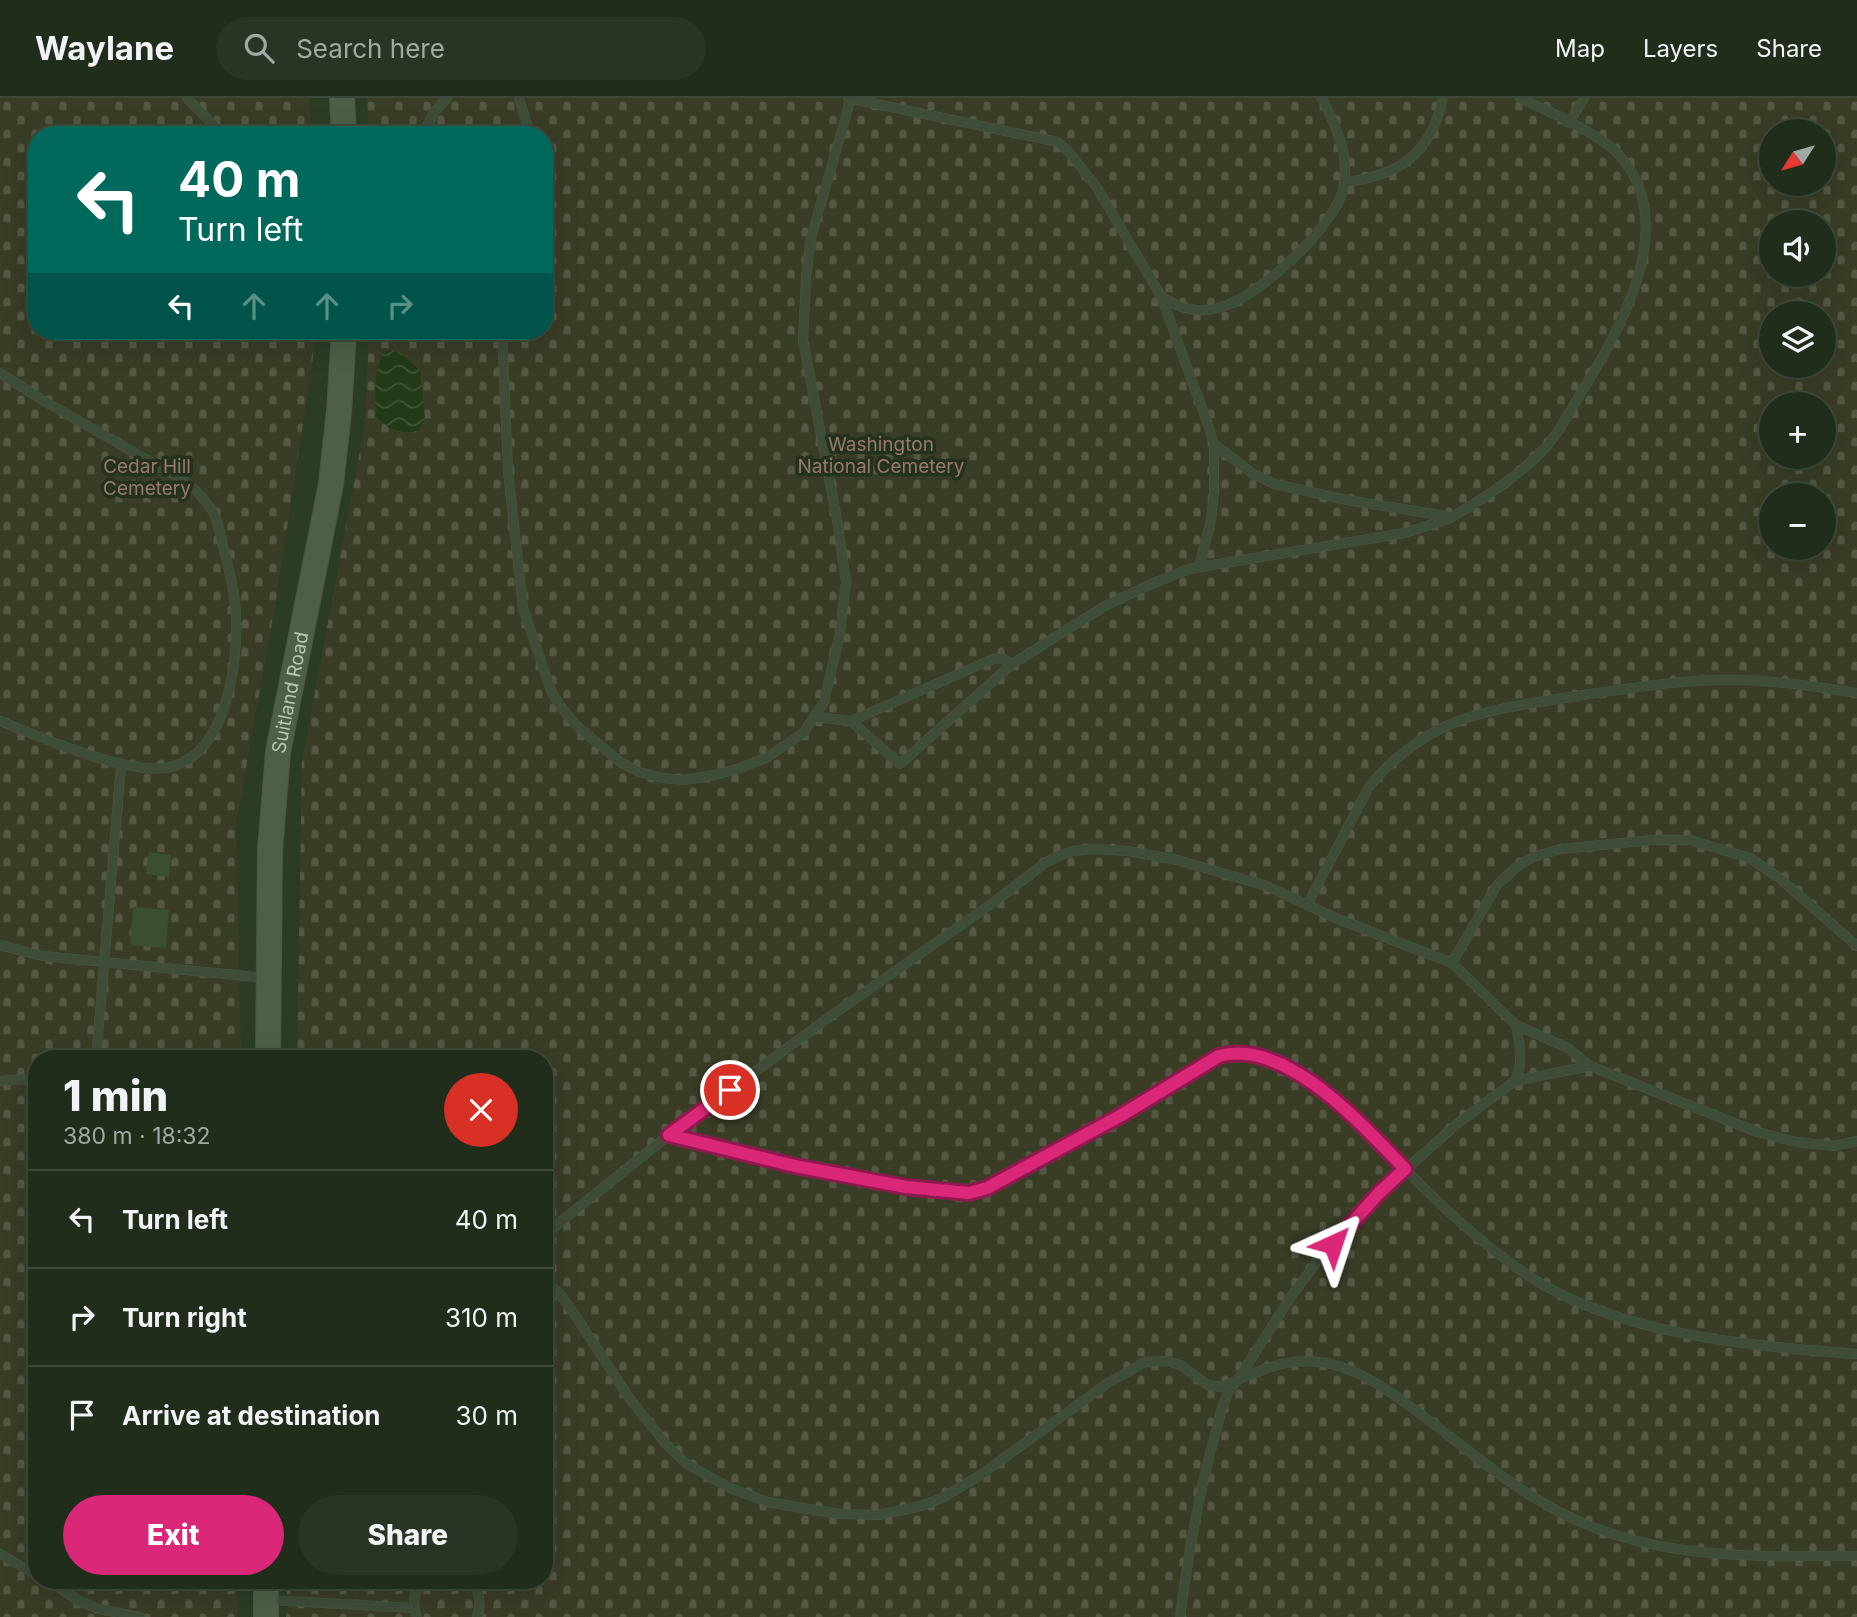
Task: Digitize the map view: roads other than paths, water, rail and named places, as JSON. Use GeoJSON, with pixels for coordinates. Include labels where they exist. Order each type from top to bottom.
{"type":"FeatureCollection","features":[{"type":"Feature","properties":{"kind":"main road"},"geometry":{"type":"LineString","coordinates":[[342,98],[344,126]]}},
{"type":"Feature","properties":{"kind":"main road","name":"Suitland Road"},"geometry":{"type":"LineString","coordinates":[[268,1050],[270,851],[278,752],[331,484],[343,340]]}},
{"type":"Feature","properties":{"kind":"lane"},"geometry":{"type":"LineString","coordinates":[[187,98],[214,126]]}},
{"type":"Feature","properties":{"kind":"lane"},"geometry":{"type":"LineString","coordinates":[[427,126],[435,111],[447,98]]}},
{"type":"Feature","properties":{"kind":"lane"},"geometry":{"type":"LineString","coordinates":[[519,98],[527,126]]}},
{"type":"Feature","properties":{"kind":"lane"},"geometry":{"type":"LineString","coordinates":[[503,340],[508,471],[523,608],[552,693],[561,707],[576,724],[620,762],[639,772],[685,780],[740,768],[768,757],[804,732],[824,702],[833,668],[846,582],[835,508],[803,340],[805,289],[811,238],[850,98],[1058,142],[1097,188],[1161,296],[1214,444],[1211,520],[1199,567]]}},
{"type":"Feature","properties":{"kind":"lane"},"geometry":{"type":"LineString","coordinates":[[1161,296],[1182,308],[1222,308],[1275,274],[1318,232],[1339,202],[1345,182],[1339,132],[1322,98]]}},
{"type":"Feature","properties":{"kind":"lane"},"geometry":{"type":"LineString","coordinates":[[1345,182],[1370,179],[1387,173],[1416,153],[1437,123],[1443,98]]}},
{"type":"Feature","properties":{"kind":"lane"},"geometry":{"type":"LineString","coordinates":[[851,721],[901,764],[1012,664],[1105,606],[1174,574],[1199,567],[1405,533],[1452,517],[1496,490],[1533,461],[1548,445],[1618,330],[1640,272],[1645,250],[1644,218],[1638,184],[1622,158],[1610,146],[1520,98]]}},
{"type":"Feature","properties":{"kind":"lane"},"geometry":{"type":"LineString","coordinates":[[1569,123],[1584,98]]}},
{"type":"Feature","properties":{"kind":"lane"},"geometry":{"type":"LineString","coordinates":[[0,373],[186,482],[198,492],[217,522],[231,575],[236,611],[236,646],[224,707],[211,739],[185,761],[159,770],[121,765],[0,721]]}},
{"type":"Feature","properties":{"kind":"lane"},"geometry":{"type":"LineString","coordinates":[[1214,444],[1252,473],[1274,484],[1347,500],[1452,517]]}},
{"type":"Feature","properties":{"kind":"lane"},"geometry":{"type":"LineString","coordinates":[[816,717],[851,721],[993,659],[1002,658],[1012,664]]}},
{"type":"Feature","properties":{"kind":"lane"},"geometry":{"type":"LineString","coordinates":[[1307,905],[1369,787],[1378,775],[1418,744],[1451,724],[1496,710],[1546,701],[1630,688],[1716,680],[1798,684],[1857,692]]}},
{"type":"Feature","properties":{"kind":"lane"},"geometry":{"type":"LineString","coordinates":[[97,1050],[121,765]]}},
{"type":"Feature","properties":{"kind":"lane"},"geometry":{"type":"LineString","coordinates":[[1451,963],[1497,886],[1519,865],[1532,857],[1560,849],[1653,840],[1690,840],[1750,858],[1778,877],[1857,946]]}},
{"type":"Feature","properties":{"kind":"lane"},"geometry":{"type":"LineString","coordinates":[[553,1228],[669,1135],[887,976],[1058,856],[1094,849],[1128,851],[1177,860],[1267,886],[1387,939],[1451,963],[1516,1025],[1568,1048],[1590,1066],[1758,1132],[1796,1142],[1834,1146],[1857,1141]]}},
{"type":"Feature","properties":{"kind":"lane"},"geometry":{"type":"LineString","coordinates":[[0,945],[43,956],[268,978]]}},
{"type":"Feature","properties":{"kind":"lane"},"geometry":{"type":"LineString","coordinates":[[1515,1081],[1520,1072],[1522,1057],[1516,1025]]}},
{"type":"Feature","properties":{"kind":"lane"},"geometry":{"type":"LineString","coordinates":[[669,1135],[795,1166],[906,1187],[969,1193],[987,1188],[1120,1116],[1219,1056],[1243,1053],[1260,1056],[1276,1062],[1324,1092],[1465,1226],[1527,1275],[1564,1295],[1614,1315],[1677,1332],[1770,1348],[1857,1354]]}},
{"type":"Feature","properties":{"kind":"lane"},"geometry":{"type":"LineString","coordinates":[[1180,1617],[1203,1480],[1224,1404],[1282,1309],[1318,1260],[1379,1193],[1405,1169],[1458,1123],[1515,1081],[1590,1066]]}},
{"type":"Feature","properties":{"kind":"lane"},"geometry":{"type":"LineString","coordinates":[[0,1081],[28,1080]]}},
{"type":"Feature","properties":{"kind":"lane"},"geometry":{"type":"LineString","coordinates":[[553,1289],[571,1308],[631,1399],[666,1444],[687,1464],[702,1474],[742,1492],[767,1502],[799,1509],[879,1515],[942,1499],[979,1476],[1108,1383],[1146,1362],[1167,1361],[1180,1365],[1208,1385],[1220,1387],[1278,1364],[1320,1362],[1349,1368],[1414,1409],[1491,1468],[1574,1519],[1641,1543],[1678,1550],[1771,1556],[1857,1556]]}},
{"type":"Feature","properties":{"kind":"lane"},"geometry":{"type":"LineString","coordinates":[[0,1554],[28,1570]]}},
{"type":"Feature","properties":{"kind":"lane"},"geometry":{"type":"LineString","coordinates":[[63,1589],[79,1601],[99,1609],[140,1617]]}},
{"type":"Feature","properties":{"kind":"lane"},"geometry":{"type":"LineString","coordinates":[[266,1599],[415,1613],[416,1589]]}},
{"type":"Feature","properties":{"kind":"lane"},"geometry":{"type":"LineString","coordinates":[[476,1589],[480,1602],[477,1617]]}},
{"type":"Feature","properties":{"kind":"water"},"geometry":{"type":"Polygon","coordinates":[[[392,350],[405,357],[420,371],[425,419],[418,431],[395,430],[376,416],[378,367],[384,351],[392,350]]]}},
{"type":"Feature","properties":{"kind":"park label","name":"Washington National Cemetery"},"geometry":{"type":"Point","coordinates":[881,455]}},
{"type":"Feature","properties":{"kind":"park label","name":"Cedar Hill Cemetery"},"geometry":{"type":"Point","coordinates":[147,477]}}]}
